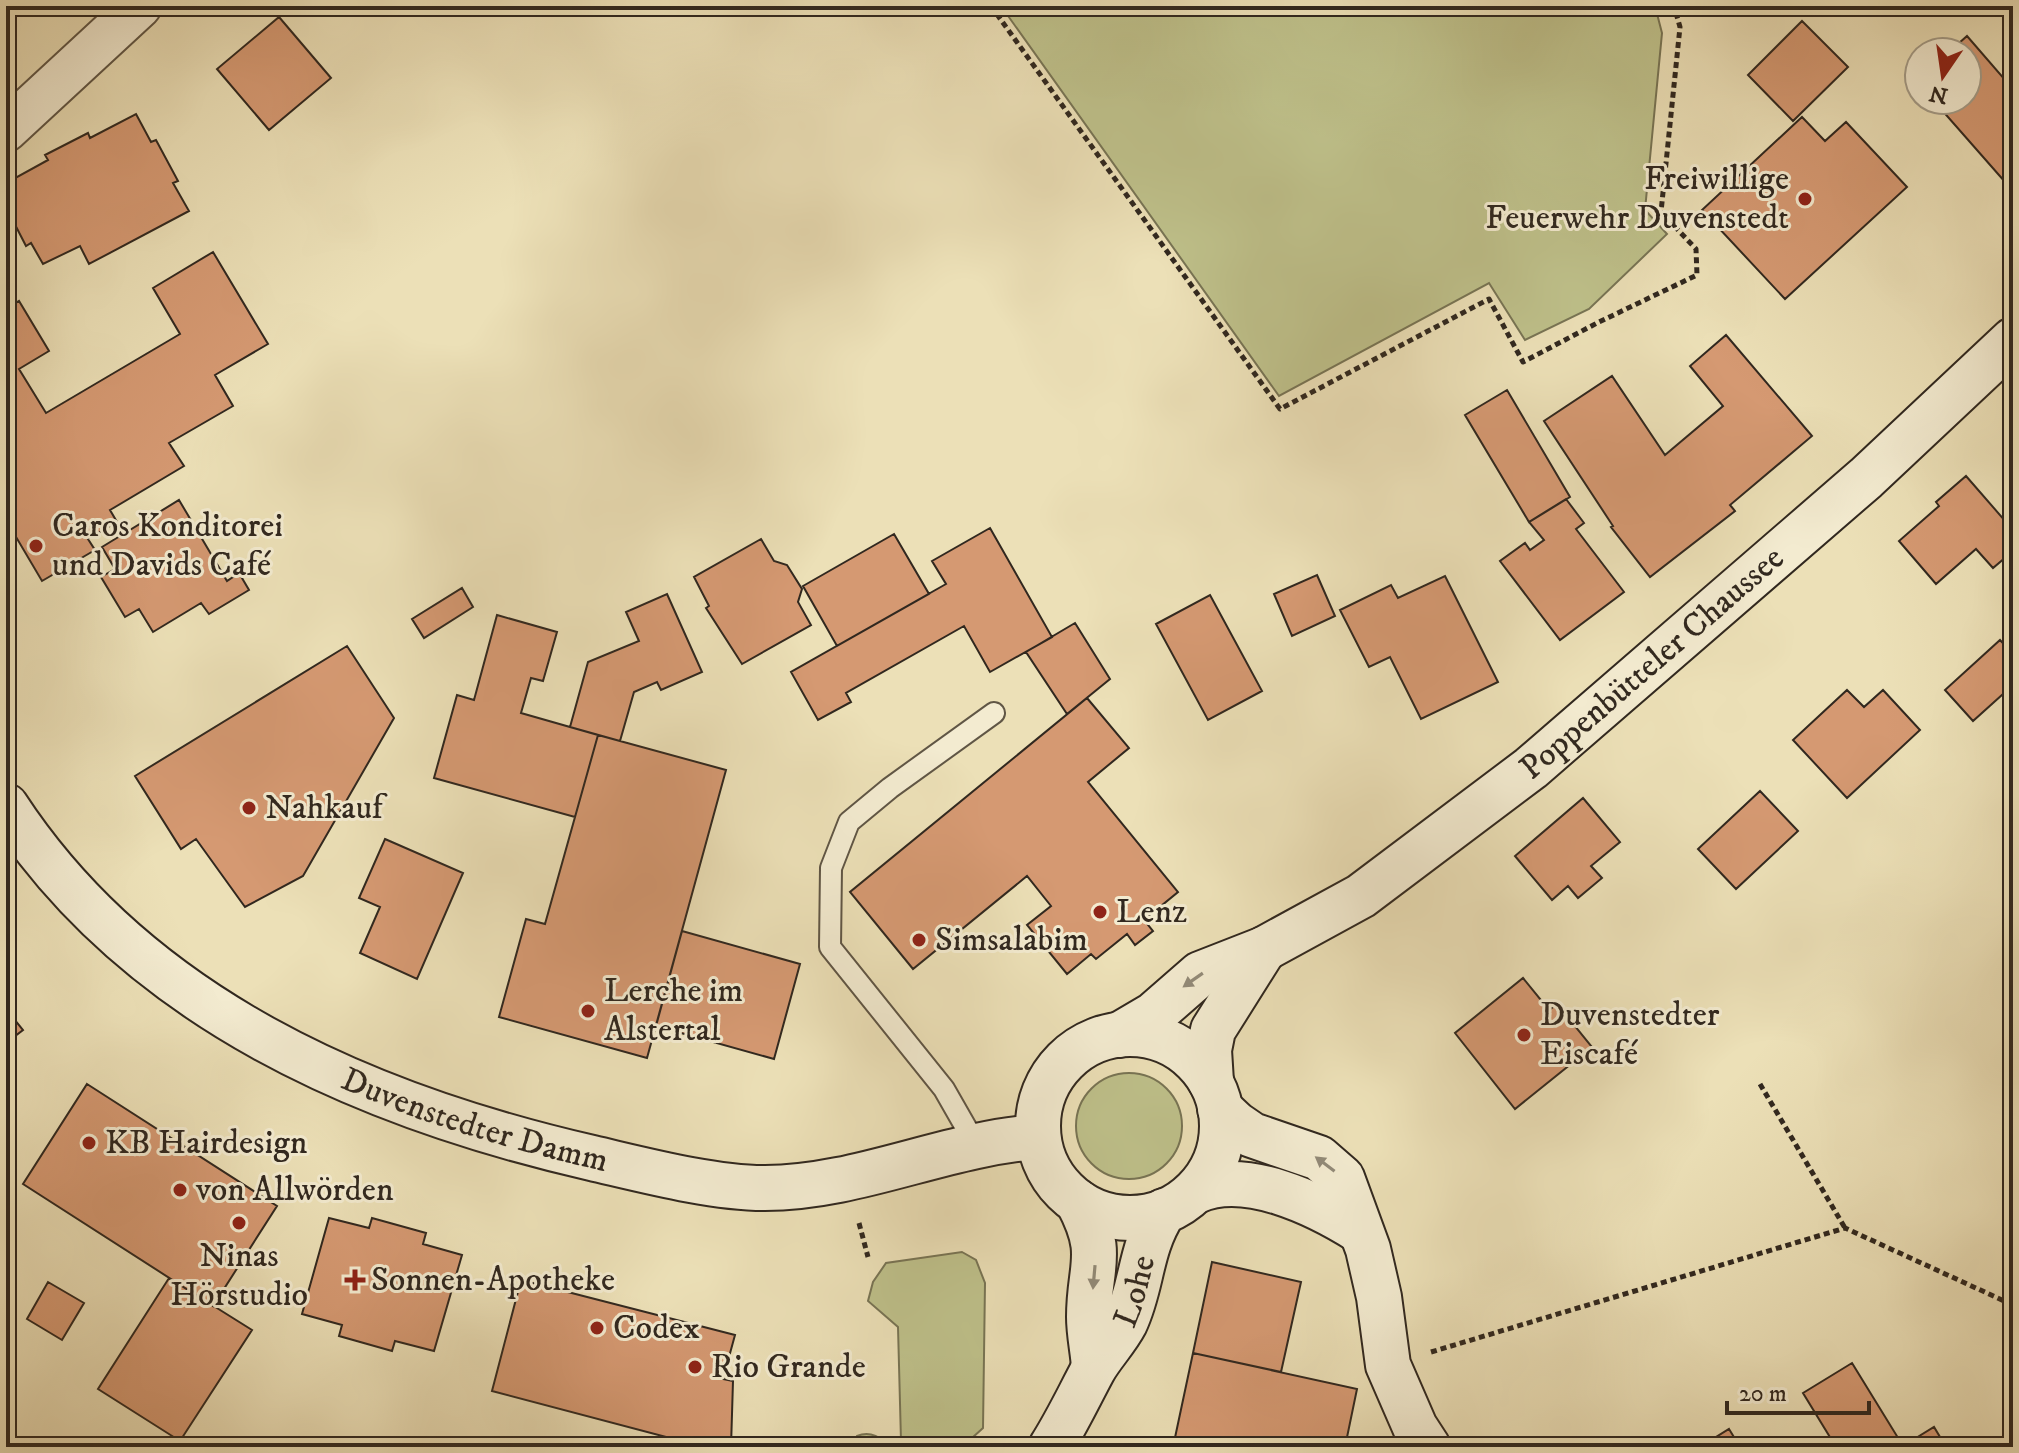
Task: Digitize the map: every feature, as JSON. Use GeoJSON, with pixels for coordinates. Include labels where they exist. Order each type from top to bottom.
{"type":"FeatureCollection","features":[{"type":"Feature","properties":{"kind":"main road","name":"Poppenbütteler Chaussee"},"geometry":{"type":"LineString","coordinates":[[1119,1035],[1153,1015],[1200,974],[1264,949],[1361,896],[1531,768],[1866,478],[2013,340]]}},
{"type":"Feature","properties":{"kind":"main road","name":"Duvenstedter Damm"},"geometry":{"type":"LineString","coordinates":[[6,806],[31,844],[103,924],[142,959],[196,998],[246,1029],[322,1069],[519,1142],[687,1179],[764,1188],[847,1177],[976,1145],[1038,1137]]}},
{"type":"Feature","properties":{"kind":"main road","name":"Poppenbütteler Chaussee"},"geometry":{"type":"LineString","coordinates":[[1216,1095],[1209,1050],[1213,1030],[1264,949]]}},
{"type":"Feature","properties":{"kind":"main road"},"geometry":{"type":"LineString","coordinates":[[1360,1231],[1314,1204],[1267,1189],[1222,1184],[1151,1216],[1126,1218],[1093,1211],[1078,1202],[1051,1174],[1038,1137],[1042,1095],[1057,1068],[1090,1043],[1119,1035],[1150,1036],[1178,1047],[1200,1065],[1236,1124],[1252,1135],[1319,1158],[1332,1167],[1348,1191],[1368,1249],[1379,1297],[1388,1365],[1415,1427],[1428,1447]]}},
{"type":"Feature","properties":{"kind":"main road"},"geometry":{"type":"LineString","coordinates":[[1180,1201],[1211,1170],[1220,1147],[1216,1095]]}},
{"type":"Feature","properties":{"kind":"main road","name":"Lohe"},"geometry":{"type":"LineString","coordinates":[[1051,1447],[1065,1427],[1094,1367],[1124,1324],[1135,1296],[1147,1242],[1180,1201]]}},
{"type":"Feature","properties":{"kind":"main road","name":"Lohe"},"geometry":{"type":"LineString","coordinates":[[1078,1202],[1090,1226],[1096,1253],[1089,1316],[1094,1367]]}},
{"type":"Feature","properties":{"kind":"street"},"geometry":{"type":"LineString","coordinates":[[6,130],[140,6]]}},
{"type":"Feature","properties":{"kind":"lane"},"geometry":{"type":"LineString","coordinates":[[976,1145],[944,1089],[830,947],[831,868],[849,822],[890,788],[994,713]]}},
{"type":"Feature","properties":{"kind":"path"},"geometry":{"type":"LineString","coordinates":[[991,6],[1280,409],[1489,299],[1523,362],[1697,275],[1696,249],[1661,212],[1680,27],[1674,6]]}},
{"type":"Feature","properties":{"kind":"path"},"geometry":{"type":"LineString","coordinates":[[1760,1084],[1845,1228],[2013,1305]]}},
{"type":"Feature","properties":{"kind":"path"},"geometry":{"type":"LineString","coordinates":[[1388,1365],[1845,1228]]}},
{"type":"Feature","properties":{"kind":"green space"},"geometry":{"type":"Polygon","coordinates":[[[1001,6],[1655,6],[1662,33],[1645,210],[1667,234],[1589,309],[1525,340],[1489,283],[1279,396],[1001,6]]]}},
{"type":"Feature","properties":{"kind":"green space"},"geometry":{"type":"Polygon","coordinates":[[[1129,1073],[1149,1077],[1166,1089],[1178,1106],[1182,1126],[1178,1146],[1166,1163],[1149,1175],[1129,1179],[1109,1175],[1092,1163],[1080,1146],[1076,1126],[1080,1106],[1092,1089],[1109,1077],[1129,1073]]]}},
{"type":"Feature","properties":{"kind":"green space"},"geometry":{"type":"Polygon","coordinates":[[[962,1252],[976,1260],[985,1283],[983,1428],[962,1447],[891,1447],[901,1441],[898,1327],[868,1301],[873,1282],[886,1263],[962,1252]]]}},
{"type":"Feature","properties":{"kind":"green space"},"geometry":{"type":"Polygon","coordinates":[[[871,1434],[891,1447],[854,1447],[857,1436],[871,1434]]]}},
{"type":"Feature","properties":{"kind":"building"},"geometry":{"type":"Polygon","coordinates":[[[279,17],[331,78],[269,130],[217,69],[279,17]]]}},
{"type":"Feature","properties":{"kind":"building"},"geometry":{"type":"Polygon","coordinates":[[[1802,21],[1848,67],[1793,121],[1748,75],[1802,21]]]}},
{"type":"Feature","properties":{"kind":"building"},"geometry":{"type":"Polygon","coordinates":[[[1983,54],[2013,89],[2013,191],[1947,116],[1983,116],[1983,54]]]}},
{"type":"Feature","properties":{"kind":"building"},"geometry":{"type":"Polygon","coordinates":[[[136,114],[151,142],[156,140],[178,181],[173,183],[189,211],[89,264],[80,246],[43,264],[31,243],[26,246],[7,209],[12,207],[6,194],[6,183],[48,160],[45,155],[88,133],[90,138],[136,114]]]}},
{"type":"Feature","properties":{"kind":"building","name":"Freiwillige Feuerwehr Duvenstedt"},"geometry":{"type":"Polygon","coordinates":[[[1802,117],[1825,141],[1846,122],[1907,187],[1785,299],[1702,210],[1802,117]]]}},
{"type":"Feature","properties":{"kind":"building"},"geometry":{"type":"Polygon","coordinates":[[[213,252],[268,344],[215,375],[233,406],[169,443],[184,466],[110,510],[117,522],[88,539],[95,550],[42,581],[6,520],[6,309],[19,301],[49,351],[19,369],[46,413],[180,334],[153,288],[213,252]]]}},
{"type":"Feature","properties":{"kind":"building"},"geometry":{"type":"Polygon","coordinates":[[[1726,335],[1812,436],[1730,505],[1735,511],[1650,577],[1611,527],[1544,421],[1612,376],[1665,455],[1723,406],[1690,366],[1726,335]]]}},
{"type":"Feature","properties":{"kind":"building"},"geometry":{"type":"Polygon","coordinates":[[[1507,390],[1570,497],[1529,522],[1465,415],[1507,390]]]}},
{"type":"Feature","properties":{"kind":"building"},"geometry":{"type":"Polygon","coordinates":[[[1966,476],[2013,530],[2013,551],[1993,568],[1976,549],[1936,584],[1899,541],[1939,506],[1936,502],[1966,476]]]}},
{"type":"Feature","properties":{"kind":"building"},"geometry":{"type":"Polygon","coordinates":[[[1566,499],[1584,523],[1576,529],[1624,592],[1560,640],[1500,561],[1525,543],[1530,550],[1544,540],[1529,522],[1566,499]]]}},
{"type":"Feature","properties":{"kind":"building"},"geometry":{"type":"Polygon","coordinates":[[[179,500],[227,581],[239,573],[249,590],[209,614],[201,603],[153,632],[139,609],[125,617],[101,577],[115,569],[102,547],[179,500]]]}},
{"type":"Feature","properties":{"kind":"building"},"geometry":{"type":"Polygon","coordinates":[[[990,528],[1052,637],[990,672],[964,626],[846,693],[851,702],[818,720],[791,672],[946,584],[932,561],[990,528]]]}},
{"type":"Feature","properties":{"kind":"building"},"geometry":{"type":"Polygon","coordinates":[[[894,534],[929,594],[837,646],[803,586],[894,534]]]}},
{"type":"Feature","properties":{"kind":"building"},"geometry":{"type":"Polygon","coordinates":[[[761,539],[774,561],[787,565],[802,589],[798,602],[811,625],[742,664],[706,608],[709,606],[694,577],[761,539]]]}},
{"type":"Feature","properties":{"kind":"building"},"geometry":{"type":"Polygon","coordinates":[[[1317,575],[1335,616],[1292,636],[1274,594],[1317,575]]]}},
{"type":"Feature","properties":{"kind":"building"},"geometry":{"type":"Polygon","coordinates":[[[1445,576],[1498,682],[1421,719],[1390,657],[1369,667],[1340,610],[1391,585],[1398,598],[1445,576]]]}},
{"type":"Feature","properties":{"kind":"building"},"geometry":{"type":"Polygon","coordinates":[[[462,588],[473,607],[424,638],[412,619],[462,588]]]}},
{"type":"Feature","properties":{"kind":"building"},"geometry":{"type":"Polygon","coordinates":[[[667,594],[702,672],[661,690],[657,682],[634,692],[620,741],[570,727],[588,662],[639,641],[626,612],[667,594]]]}},
{"type":"Feature","properties":{"kind":"building"},"geometry":{"type":"Polygon","coordinates":[[[1210,595],[1262,691],[1208,720],[1156,624],[1210,595]]]}},
{"type":"Feature","properties":{"kind":"building"},"geometry":{"type":"Polygon","coordinates":[[[497,615],[557,632],[543,681],[531,678],[521,713],[598,735],[575,817],[434,778],[457,695],[474,700],[497,615]]]}},
{"type":"Feature","properties":{"kind":"building"},"geometry":{"type":"Polygon","coordinates":[[[1075,623],[1110,679],[1067,714],[1026,652],[1075,623]]]}},
{"type":"Feature","properties":{"kind":"building"},"geometry":{"type":"Polygon","coordinates":[[[2000,640],[2013,654],[2013,685],[1973,721],[1945,690],[2000,640]]]}},
{"type":"Feature","properties":{"kind":"building","name":"Nahkauf"},"geometry":{"type":"Polygon","coordinates":[[[347,646],[394,718],[303,876],[245,907],[196,839],[181,849],[135,776],[347,646]]]}},
{"type":"Feature","properties":{"kind":"building"},"geometry":{"type":"Polygon","coordinates":[[[1847,690],[1864,707],[1883,690],[1920,730],[1847,798],[1793,740],[1847,690]]]}},
{"type":"Feature","properties":{"kind":"building"},"geometry":{"type":"Polygon","coordinates":[[[1087,698],[1129,748],[1088,782],[1178,892],[1144,920],[1153,931],[1135,945],[1127,934],[1096,959],[1091,954],[1067,974],[1027,925],[1051,906],[1027,876],[913,969],[850,892],[1087,698]]]}},
{"type":"Feature","properties":{"kind":"building"},"geometry":{"type":"Polygon","coordinates":[[[598,735],[726,770],[647,1058],[499,1017],[526,919],[545,924],[598,735]]]}},
{"type":"Feature","properties":{"kind":"building"},"geometry":{"type":"Polygon","coordinates":[[[1760,791],[1798,831],[1736,889],[1698,849],[1760,791]]]}},
{"type":"Feature","properties":{"kind":"building"},"geometry":{"type":"Polygon","coordinates":[[[1583,798],[1620,842],[1591,866],[1602,878],[1578,898],[1568,886],[1552,900],[1515,856],[1583,798]]]}},
{"type":"Feature","properties":{"kind":"building"},"geometry":{"type":"Polygon","coordinates":[[[385,839],[463,873],[417,979],[360,953],[380,907],[359,898],[385,839]]]}},
{"type":"Feature","properties":{"kind":"building"},"geometry":{"type":"Polygon","coordinates":[[[682,931],[800,964],[774,1059],[656,1026],[682,931]]]}},
{"type":"Feature","properties":{"kind":"building"},"geometry":{"type":"Polygon","coordinates":[[[1523,978],[1549,1010],[1557,1004],[1592,1047],[1515,1109],[1455,1033],[1523,978]]]}},
{"type":"Feature","properties":{"kind":"building"},"geometry":{"type":"Polygon","coordinates":[[[6,1009],[23,1030],[6,1043],[6,1009]]]}},
{"type":"Feature","properties":{"kind":"building"},"geometry":{"type":"Polygon","coordinates":[[[87,1084],[277,1206],[213,1306],[23,1184],[87,1084]]]}},
{"type":"Feature","properties":{"kind":"building"},"geometry":{"type":"Polygon","coordinates":[[[329,1218],[369,1228],[372,1218],[426,1233],[423,1244],[462,1255],[434,1351],[395,1341],[392,1351],[339,1336],[342,1325],[302,1314],[329,1218]]]}},
{"type":"Feature","properties":{"kind":"building"},"geometry":{"type":"Polygon","coordinates":[[[1212,1262],[1301,1282],[1281,1372],[1193,1353],[1212,1262]]]}},
{"type":"Feature","properties":{"kind":"building"},"geometry":{"type":"Polygon","coordinates":[[[169,1278],[252,1330],[180,1441],[98,1389],[169,1278]]]}},
{"type":"Feature","properties":{"kind":"building"},"geometry":{"type":"Polygon","coordinates":[[[521,1280],[735,1335],[723,1379],[733,1381],[731,1447],[704,1447],[492,1391],[521,1280]]]}},
{"type":"Feature","properties":{"kind":"building"},"geometry":{"type":"Polygon","coordinates":[[[48,1282],[84,1303],[62,1340],[27,1319],[48,1282]]]}},
{"type":"Feature","properties":{"kind":"building"},"geometry":{"type":"Polygon","coordinates":[[[1193,1353],[1357,1389],[1345,1447],[1173,1447],[1193,1353]]]}},
{"type":"Feature","properties":{"kind":"building"},"geometry":{"type":"Polygon","coordinates":[[[1852,1363],[1903,1446],[1934,1427],[1946,1447],[1836,1447],[1803,1393],[1852,1363]]]}},
{"type":"Feature","properties":{"kind":"building"},"geometry":{"type":"Polygon","coordinates":[[[1729,1429],[1740,1447],[1700,1447],[1729,1429]]]}},
{"type":"Feature","properties":{"kind":"place","name":"Freiwillige Feuerwehr Duvenstedt"},"geometry":{"type":"Point","coordinates":[1805,199]}},
{"type":"Feature","properties":{"kind":"place","name":"Caros Konditorei und Davids Café"},"geometry":{"type":"Point","coordinates":[36,546]}},
{"type":"Feature","properties":{"kind":"place","name":"Nahkauf"},"geometry":{"type":"Point","coordinates":[249,808]}},
{"type":"Feature","properties":{"kind":"place","name":"Lenz"},"geometry":{"type":"Point","coordinates":[1100,912]}},
{"type":"Feature","properties":{"kind":"place","name":"Simsalabim"},"geometry":{"type":"Point","coordinates":[919,940]}},
{"type":"Feature","properties":{"kind":"place","name":"Lerche im Alstertal"},"geometry":{"type":"Point","coordinates":[588,1011]}},
{"type":"Feature","properties":{"kind":"place","name":"Duvenstedter Eiscafé"},"geometry":{"type":"Point","coordinates":[1524,1035]}},
{"type":"Feature","properties":{"kind":"place","name":"KB Hairdesign"},"geometry":{"type":"Point","coordinates":[89,1143]}},
{"type":"Feature","properties":{"kind":"place","name":"von Allwörden"},"geometry":{"type":"Point","coordinates":[180,1190]}},
{"type":"Feature","properties":{"kind":"place","name":"Ninas Hörstudio"},"geometry":{"type":"Point","coordinates":[239,1223]}},
{"type":"Feature","properties":{"kind":"place","name":"Sonnen-Apotheke"},"geometry":{"type":"Point","coordinates":[355,1280]}},
{"type":"Feature","properties":{"kind":"place","name":"Codex"},"geometry":{"type":"Point","coordinates":[597,1328]}},
{"type":"Feature","properties":{"kind":"place","name":"Rio Grande"},"geometry":{"type":"Point","coordinates":[695,1367]}}]}
